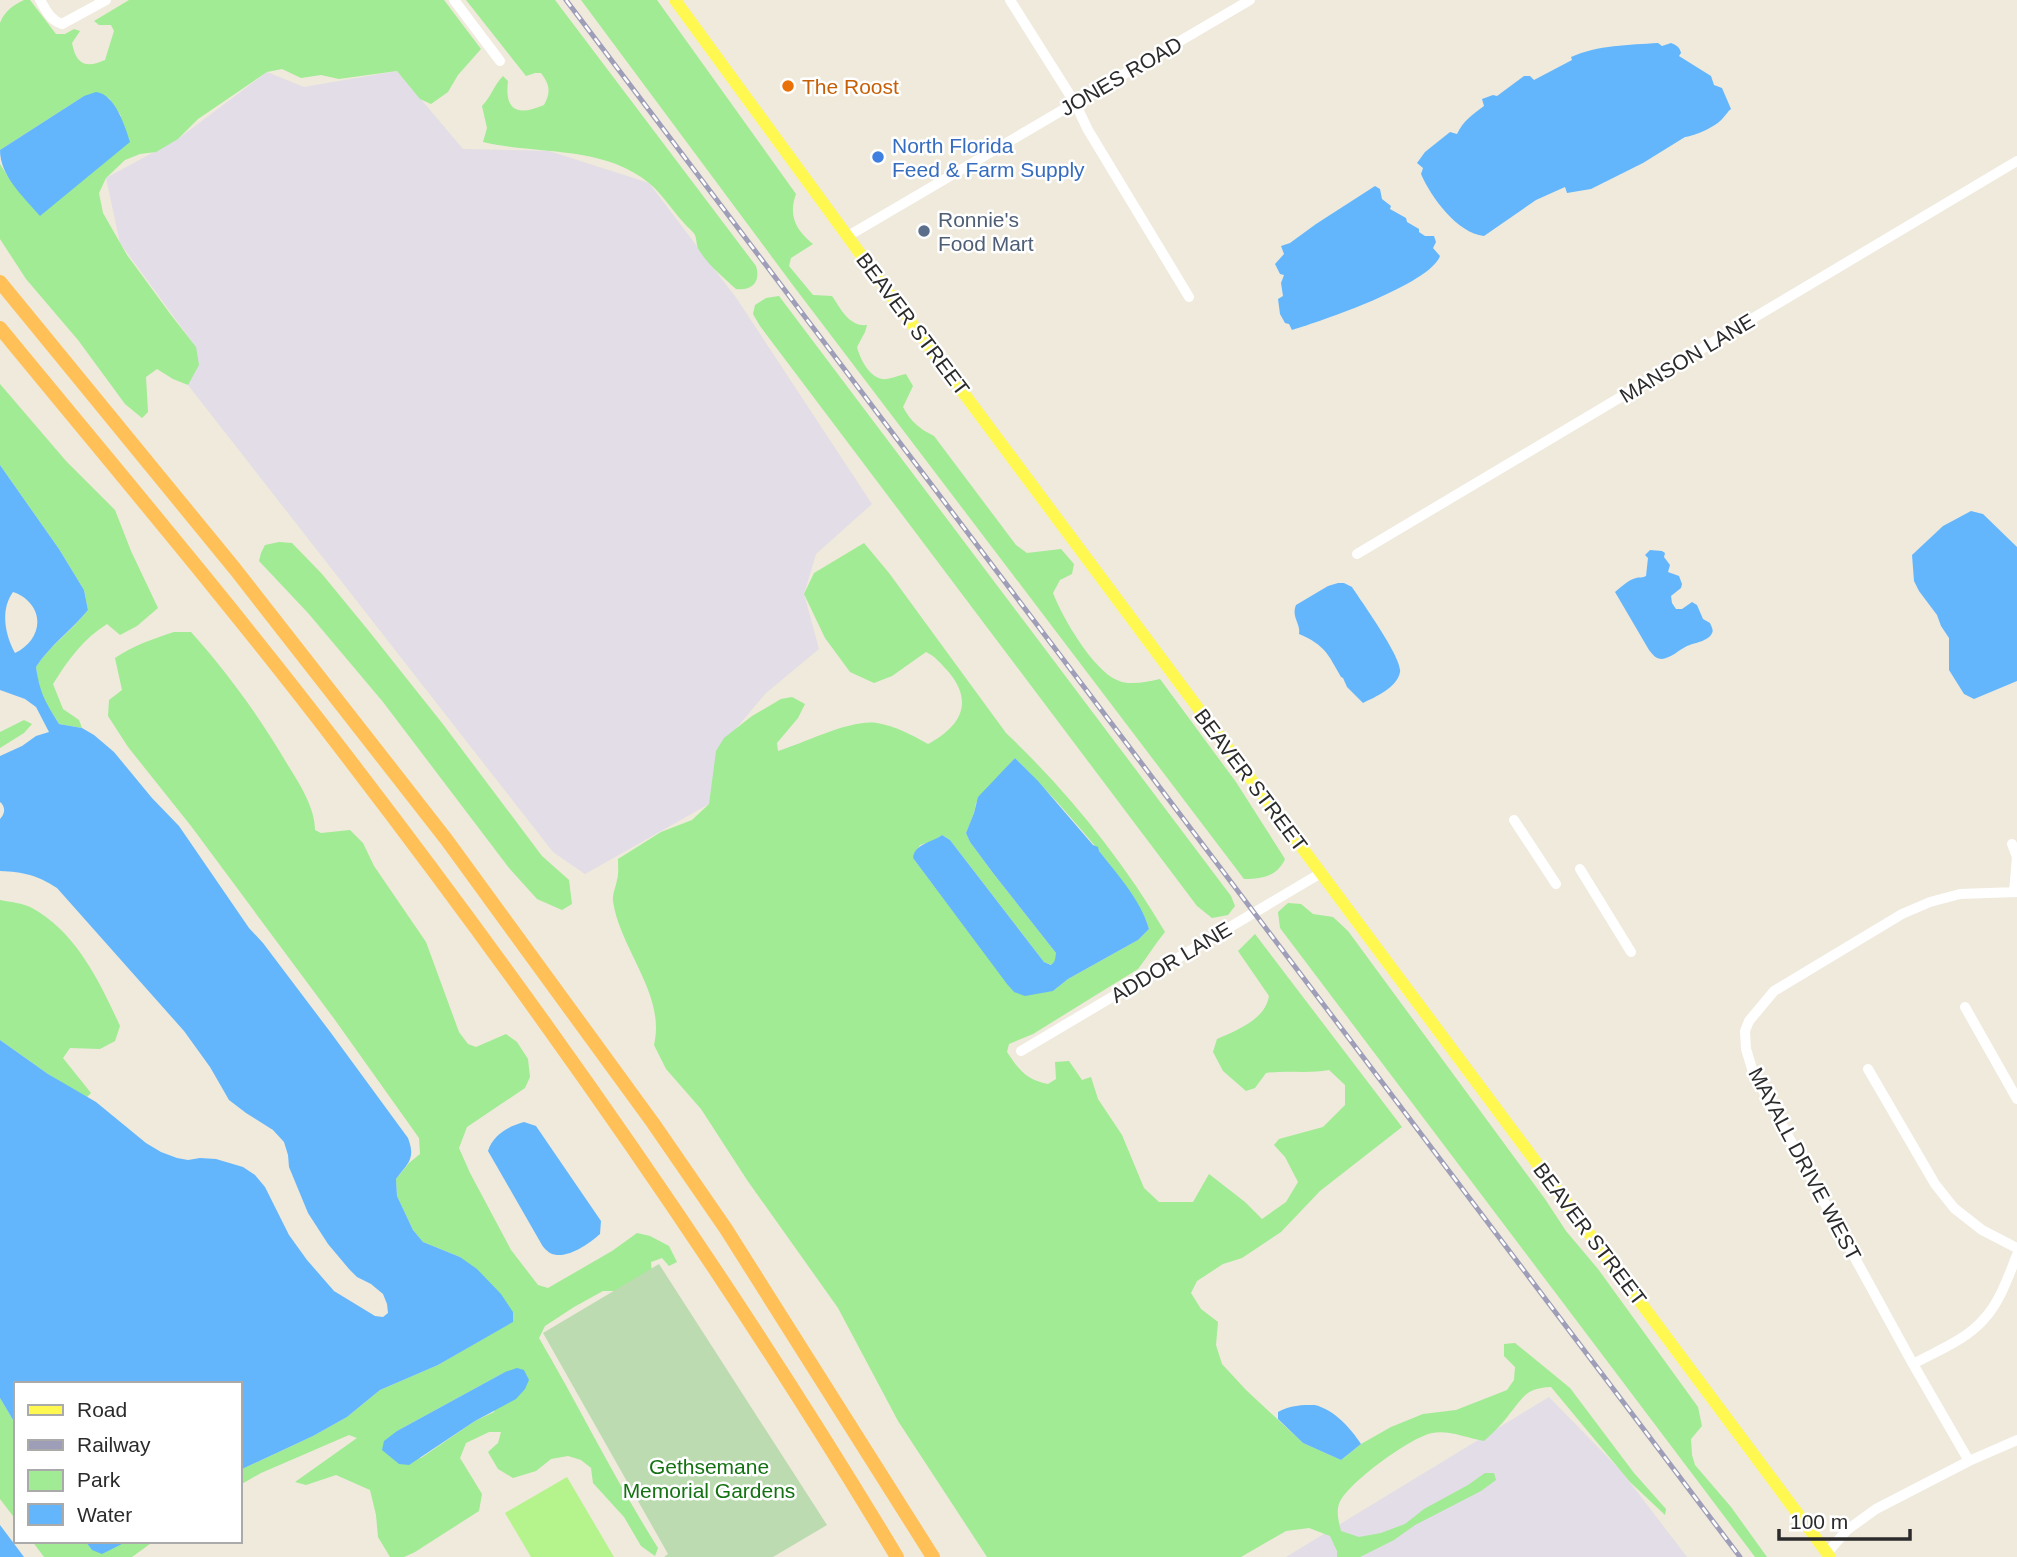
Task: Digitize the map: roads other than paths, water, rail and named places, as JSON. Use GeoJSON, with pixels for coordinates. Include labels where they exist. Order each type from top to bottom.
{"type":"FeatureCollection","features":[{"type":"Feature","properties":{"kind":"highway"},"geometry":{"type":"LineString","coordinates":[[0,282],[243,579],[453,850],[653,1123],[719,1218],[934,1557]]}},
{"type":"Feature","properties":{"kind":"highway"},"geometry":{"type":"LineString","coordinates":[[0,328],[341,748],[481,934],[623,1133],[715,1268],[888,1541],[895,1557]]}},
{"type":"Feature","properties":{"kind":"main road","name":"BEAVER STREET"},"geometry":{"type":"LineString","coordinates":[[675,0],[1827,1556]]}},
{"type":"Feature","properties":{"kind":"street"},"geometry":{"type":"LineString","coordinates":[[40,0],[51,18],[62,24],[106,0]]}},
{"type":"Feature","properties":{"kind":"street"},"geometry":{"type":"LineString","coordinates":[[454,0],[500,61]]}},
{"type":"Feature","properties":{"kind":"street"},"geometry":{"type":"LineString","coordinates":[[1010,0],[1189,297]]}},
{"type":"Feature","properties":{"kind":"street","name":"JONES ROAD"},"geometry":{"type":"LineString","coordinates":[[848,236],[1250,0]]}},
{"type":"Feature","properties":{"kind":"street","name":"MANSON LANE"},"geometry":{"type":"LineString","coordinates":[[1357,554],[2017,161]]}},
{"type":"Feature","properties":{"kind":"street"},"geometry":{"type":"LineString","coordinates":[[1514,820],[1556,884]]}},
{"type":"Feature","properties":{"kind":"street"},"geometry":{"type":"LineString","coordinates":[[2012,844],[2017,857],[2016,892]]}},
{"type":"Feature","properties":{"kind":"street"},"geometry":{"type":"LineString","coordinates":[[1580,869],[1631,952]]}},
{"type":"Feature","properties":{"kind":"street","name":"ADDOR LANE"},"geometry":{"type":"LineString","coordinates":[[1021,1051],[1321,873]]}},
{"type":"Feature","properties":{"kind":"street","name":"MAYALL DRIVE WEST"},"geometry":{"type":"LineString","coordinates":[[1969,1461],[1753,1072],[1746,1049],[1745,1031],[1749,1021],[1774,991],[1902,914],[1930,902],[1960,894],[2016,892]]}},
{"type":"Feature","properties":{"kind":"street"},"geometry":{"type":"LineString","coordinates":[[1965,1007],[2017,1100]]}},
{"type":"Feature","properties":{"kind":"street"},"geometry":{"type":"LineString","coordinates":[[1868,1069],[1935,1184],[1954,1208],[1982,1230],[2017,1248]]}},
{"type":"Feature","properties":{"kind":"street"},"geometry":{"type":"LineString","coordinates":[[1913,1364],[1967,1334],[1984,1319],[2002,1291],[2017,1255]]}},
{"type":"Feature","properties":{"kind":"street"},"geometry":{"type":"LineString","coordinates":[[1827,1556],[1847,1530],[1875,1509],[2017,1440]]}},
{"type":"Feature","properties":{"kind":"water"},"geometry":{"type":"Polygon","coordinates":[[[1658,43],[1662,46],[1671,43],[1676,45],[1681,53],[1679,56],[1711,76],[1714,85],[1722,88],[1731,109],[1720,121],[1700,133],[1685,137],[1643,163],[1591,189],[1567,193],[1565,187],[1536,200],[1484,236],[1455,221],[1431,193],[1421,174],[1423,168],[1417,163],[1425,152],[1450,132],[1457,134],[1465,122],[1484,106],[1482,99],[1497,96],[1524,76],[1530,76],[1534,80],[1581,53],[1614,46],[1658,43]]]}},
{"type":"Feature","properties":{"kind":"water"},"geometry":{"type":"Polygon","coordinates":[[[96,92],[109,98],[114,104],[130,142],[40,216],[8,177],[0,150],[84,96],[96,92]]]}},
{"type":"Feature","properties":{"kind":"water"},"geometry":{"type":"Polygon","coordinates":[[[1375,186],[1380,189],[1382,199],[1391,206],[1390,209],[1406,218],[1407,222],[1425,236],[1434,236],[1436,242],[1433,248],[1440,256],[1432,267],[1397,289],[1349,310],[1292,330],[1280,314],[1278,299],[1283,296],[1281,283],[1284,275],[1280,274],[1275,264],[1284,254],[1281,246],[1290,243],[1375,186]]]}},
{"type":"Feature","properties":{"kind":"water"},"geometry":{"type":"Polygon","coordinates":[[[0,465],[59,549],[84,590],[88,610],[36,667],[41,691],[54,716],[59,724],[82,728],[94,735],[114,752],[179,826],[249,928],[263,943],[408,1138],[411,1156],[396,1179],[397,1196],[413,1230],[423,1242],[460,1257],[477,1269],[501,1294],[513,1312],[513,1322],[438,1365],[380,1390],[347,1417],[313,1436],[242,1469],[242,1382],[14,1382],[14,1422],[0,1398],[0,1040],[48,1074],[96,1102],[161,1152],[188,1160],[216,1159],[243,1167],[255,1175],[265,1187],[289,1235],[334,1291],[375,1316],[383,1317],[388,1313],[383,1294],[349,1269],[328,1244],[308,1213],[289,1167],[284,1142],[273,1130],[229,1100],[210,1067],[184,1031],[57,888],[30,875],[0,871],[0,819],[4,810],[0,802],[0,756],[36,736],[49,732],[36,707],[25,699],[0,690],[0,465]],[[13,592],[6,607],[5,622],[15,653],[28,643],[36,630],[37,615],[24,598],[13,592]]]}},
{"type":"Feature","properties":{"kind":"water"},"geometry":{"type":"Polygon","coordinates":[[[1971,511],[1983,514],[2017,547],[2017,681],[1974,699],[1964,694],[1949,670],[1949,638],[1914,581],[1912,555],[1943,526],[1971,511]]]}},
{"type":"Feature","properties":{"kind":"water"},"geometry":{"type":"Polygon","coordinates":[[[1650,550],[1665,553],[1664,557],[1670,565],[1668,572],[1679,576],[1681,588],[1671,596],[1676,609],[1682,609],[1692,602],[1697,605],[1703,619],[1710,623],[1713,631],[1705,640],[1662,659],[1649,650],[1615,592],[1630,580],[1646,576],[1648,558],[1645,555],[1650,550]]]}},
{"type":"Feature","properties":{"kind":"water"},"geometry":{"type":"Polygon","coordinates":[[[1338,583],[1352,587],[1389,643],[1399,665],[1400,672],[1395,683],[1363,703],[1347,687],[1325,651],[1299,634],[1295,617],[1296,605],[1338,583]]]}},
{"type":"Feature","properties":{"kind":"water"},"geometry":{"type":"Polygon","coordinates":[[[1015,758],[1093,845],[1098,847],[1134,898],[1149,929],[1138,940],[1068,979],[1053,991],[1025,996],[1014,992],[1007,984],[913,858],[920,846],[942,835],[950,840],[1044,962],[1053,964],[1056,953],[993,873],[966,833],[978,797],[1015,758]]]}},
{"type":"Feature","properties":{"kind":"water"},"geometry":{"type":"Polygon","coordinates":[[[524,1122],[536,1126],[601,1221],[600,1234],[570,1253],[556,1255],[543,1247],[488,1151],[502,1132],[524,1122]]]}},
{"type":"Feature","properties":{"kind":"water"},"geometry":{"type":"Polygon","coordinates":[[[517,1368],[524,1370],[529,1380],[516,1399],[475,1421],[409,1465],[399,1464],[382,1450],[384,1441],[397,1431],[517,1368]]]}},
{"type":"Feature","properties":{"kind":"water"},"geometry":{"type":"Polygon","coordinates":[[[1315,1405],[1341,1420],[1361,1444],[1341,1460],[1303,1443],[1278,1419],[1278,1412],[1287,1408],[1315,1405]]]}},
{"type":"Feature","properties":{"kind":"water"},"geometry":{"type":"Polygon","coordinates":[[[0,1525],[24,1557],[0,1557],[0,1525]]]}},
{"type":"Feature","properties":{"kind":"water"},"geometry":{"type":"Polygon","coordinates":[[[87,1543],[124,1543],[102,1554],[92,1550],[87,1543]]]}},
{"type":"Feature","properties":{"kind":"railway"},"geometry":{"type":"LineString","coordinates":[[566,0],[1740,1557]]}},
{"type":"Feature","properties":{"kind":"place","name":"The Roost"},"geometry":{"type":"Point","coordinates":[788,86]}},
{"type":"Feature","properties":{"kind":"place","name":"North Florida Feed & Farm Supply"},"geometry":{"type":"Point","coordinates":[878,157]}},
{"type":"Feature","properties":{"kind":"place","name":"Ronnie's Food Mart"},"geometry":{"type":"Point","coordinates":[924,231]}},
{"type":"Feature","properties":{"kind":"park label","name":"Gethsemane Memorial Gardens"},"geometry":{"type":"Point","coordinates":[709,1478]}}]}
